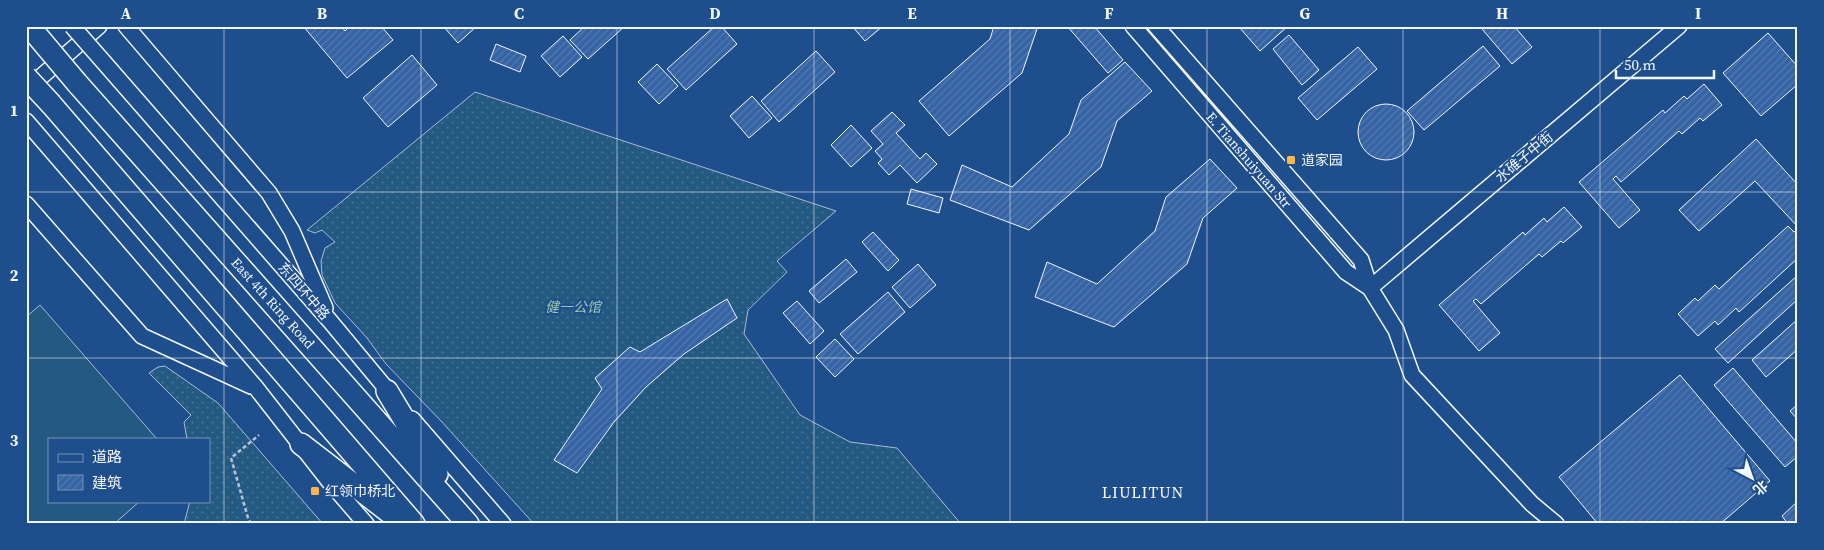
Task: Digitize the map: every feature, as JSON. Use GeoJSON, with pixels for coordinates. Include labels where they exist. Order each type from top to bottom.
{"type":"FeatureCollection","features":[{"type":"Feature","properties":{"kind":"highway","name":"East 4th Ring Road"},"geometry":{"type":"LineString","coordinates":[[29,26],[77,83],[466,520]]}},
{"type":"Feature","properties":{"kind":"highway"},"geometry":{"type":"LineString","coordinates":[[26,77],[414,524]]}},
{"type":"Feature","properties":{"kind":"highway"},"geometry":{"type":"LineString","coordinates":[[387,391],[466,520]]}},
{"type":"Feature","properties":{"kind":"highway"},"geometry":{"type":"LineString","coordinates":[[301,444],[404,524]]}},
{"type":"Feature","properties":{"kind":"street","name":"东四环中路"},"geometry":{"type":"LineString","coordinates":[[72,26],[330,321],[387,391],[504,524]]}},
{"type":"Feature","properties":{"kind":"street"},"geometry":{"type":"LineString","coordinates":[[26,90],[99,26]]}},
{"type":"Feature","properties":{"kind":"street"},"geometry":{"type":"LineString","coordinates":[[126,26],[269,193],[292,231],[330,321]]}},
{"type":"Feature","properties":{"kind":"street","name":"E. Tianshuiyuan Str"},"geometry":{"type":"LineString","coordinates":[[1134,26],[1346,272],[1370,288]]}},
{"type":"Feature","properties":{"kind":"street","name":"E. Tianshuiyuan Str"},"geometry":{"type":"LineString","coordinates":[[1156,26],[1361,260],[1370,288],[1396,330],[1412,375],[1532,504],[1556,524]]}},
{"type":"Feature","properties":{"kind":"street","name":"水碓子中街"},"geometry":{"type":"LineString","coordinates":[[1370,288],[1679,26]]}},
{"type":"Feature","properties":{"kind":"street"},"geometry":{"type":"LineString","coordinates":[[28,123],[256,388],[328,480],[366,524]]}},
{"type":"Feature","properties":{"kind":"street"},"geometry":{"type":"LineString","coordinates":[[26,204],[142,336],[256,388]]}},
{"type":"Feature","properties":{"kind":"path"},"geometry":{"type":"LineString","coordinates":[[251,524],[231,458],[260,436]]}},
{"type":"Feature","properties":{"kind":"green space","name":"健一公馆"},"geometry":{"type":"Polygon","coordinates":[[[475,92],[836,211],[777,261],[787,272],[748,310],[744,334],[800,415],[850,442],[897,448],[961,524],[534,524],[442,422],[386,364],[367,338],[335,303],[322,275],[321,261],[325,248],[335,242],[322,230],[315,233],[307,230],[475,92]]]}},
{"type":"Feature","properties":{"kind":"green space"},"geometry":{"type":"Polygon","coordinates":[[[40,305],[156,438],[48,438],[48,502],[139,502],[114,524],[26,524],[26,317],[40,305]]]}},
{"type":"Feature","properties":{"kind":"green space"},"geometry":{"type":"Polygon","coordinates":[[[165,366],[218,403],[323,524],[184,524],[190,502],[210,502],[210,438],[187,438],[184,422],[191,415],[149,373],[158,367],[165,366]]]}},
{"type":"Feature","properties":{"kind":"building"},"geometry":{"type":"Polygon","coordinates":[[[303,26],[341,26],[345,31],[350,26],[381,26],[393,40],[347,78],[303,26]]]}},
{"type":"Feature","properties":{"kind":"building"},"geometry":{"type":"Polygon","coordinates":[[[443,26],[477,26],[458,43],[443,26]]]}},
{"type":"Feature","properties":{"kind":"building"},"geometry":{"type":"Polygon","coordinates":[[[585,26],[625,26],[588,59],[570,40],[585,26]]]}},
{"type":"Feature","properties":{"kind":"building"},"geometry":{"type":"Polygon","coordinates":[[[715,26],[721,26],[737,44],[686,90],[667,69],[715,26]]]}},
{"type":"Feature","properties":{"kind":"building"},"geometry":{"type":"Polygon","coordinates":[[[852,26],[883,26],[865,41],[852,26]]]}},
{"type":"Feature","properties":{"kind":"building"},"geometry":{"type":"Polygon","coordinates":[[[994,26],[1038,26],[1022,73],[949,136],[919,101],[990,39],[994,26]]]}},
{"type":"Feature","properties":{"kind":"building"},"geometry":{"type":"Polygon","coordinates":[[[1067,26],[1094,26],[1123,60],[1108,73],[1067,26]]]}},
{"type":"Feature","properties":{"kind":"building"},"geometry":{"type":"Polygon","coordinates":[[[1288,26],[1260,51],[1239,27],[1288,26]]]}},
{"type":"Feature","properties":{"kind":"building"},"geometry":{"type":"Polygon","coordinates":[[[1485,26],[1514,26],[1532,47],[1512,64],[1482,29],[1485,26]]]}},
{"type":"Feature","properties":{"kind":"building"},"geometry":{"type":"Polygon","coordinates":[[[1768,33],[1798,67],[1798,84],[1761,116],[1723,73],[1768,33]]]}},
{"type":"Feature","properties":{"kind":"building"},"geometry":{"type":"Polygon","coordinates":[[[1289,35],[1319,70],[1302,85],[1273,49],[1289,35]]]}},
{"type":"Feature","properties":{"kind":"building"},"geometry":{"type":"Polygon","coordinates":[[[563,36],[582,57],[560,77],[541,56],[563,36]]]}},
{"type":"Feature","properties":{"kind":"building"},"geometry":{"type":"Polygon","coordinates":[[[496,44],[526,56],[520,72],[490,60],[496,44]]]}},
{"type":"Feature","properties":{"kind":"building"},"geometry":{"type":"Polygon","coordinates":[[[1483,46],[1500,66],[1424,130],[1407,111],[1483,46]]]}},
{"type":"Feature","properties":{"kind":"building"},"geometry":{"type":"Polygon","coordinates":[[[1358,47],[1377,69],[1317,120],[1298,98],[1358,47]]]}},
{"type":"Feature","properties":{"kind":"building"},"geometry":{"type":"Polygon","coordinates":[[[816,51],[835,72],[779,122],[761,101],[816,51]]]}},
{"type":"Feature","properties":{"kind":"building"},"geometry":{"type":"Polygon","coordinates":[[[412,55],[437,85],[388,127],[363,98],[412,55]]]}},
{"type":"Feature","properties":{"kind":"building"},"geometry":{"type":"Polygon","coordinates":[[[1125,62],[1152,91],[1117,121],[1101,167],[1029,230],[950,200],[962,165],[1012,187],[1069,134],[1081,100],[1125,62]]]}},
{"type":"Feature","properties":{"kind":"building"},"geometry":{"type":"Polygon","coordinates":[[[657,64],[678,86],[659,104],[638,82],[657,64]]]}},
{"type":"Feature","properties":{"kind":"building"},"geometry":{"type":"Polygon","coordinates":[[[1704,84],[1722,105],[1703,121],[1700,118],[1682,134],[1679,131],[1621,182],[1616,176],[1613,179],[1640,210],[1619,228],[1579,182],[1663,110],[1665,113],[1684,96],[1687,99],[1704,84]]]}},
{"type":"Feature","properties":{"kind":"building"},"geometry":{"type":"Polygon","coordinates":[[[752,96],[772,118],[749,138],[730,116],[752,96]]]}},
{"type":"Feature","properties":{"kind":"building"},"geometry":{"type":"Polygon","coordinates":[[[1386,104],[1397,106],[1406,112],[1412,121],[1414,132],[1412,143],[1406,152],[1397,158],[1386,160],[1375,158],[1366,152],[1360,143],[1358,132],[1360,121],[1366,112],[1375,106],[1386,104]]]}},
{"type":"Feature","properties":{"kind":"building"},"geometry":{"type":"Polygon","coordinates":[[[892,112],[905,125],[896,133],[920,159],[926,153],[937,164],[917,183],[900,165],[889,175],[878,163],[882,159],[875,151],[883,144],[871,131],[892,112]]]}},
{"type":"Feature","properties":{"kind":"building"},"geometry":{"type":"Polygon","coordinates":[[[851,125],[872,148],[851,167],[831,145],[851,125]]]}},
{"type":"Feature","properties":{"kind":"building"},"geometry":{"type":"Polygon","coordinates":[[[1756,139],[1798,185],[1798,227],[1755,181],[1699,231],[1679,210],[1756,139]]]}},
{"type":"Feature","properties":{"kind":"building"},"geometry":{"type":"Polygon","coordinates":[[[1210,159],[1237,188],[1203,218],[1187,264],[1114,327],[1035,297],[1047,262],[1097,284],[1155,231],[1166,197],[1210,159]]]}},
{"type":"Feature","properties":{"kind":"building"},"geometry":{"type":"Polygon","coordinates":[[[911,189],[943,198],[939,213],[907,204],[911,189]]]}},
{"type":"Feature","properties":{"kind":"building"},"geometry":{"type":"Polygon","coordinates":[[[1564,207],[1582,227],[1542,257],[1539,254],[1481,304],[1476,299],[1473,301],[1500,333],[1479,351],[1439,305],[1523,232],[1525,235],[1544,218],[1547,222],[1564,207]]]}},
{"type":"Feature","properties":{"kind":"building"},"geometry":{"type":"Polygon","coordinates":[[[1788,226],[1794,232],[1798,229],[1798,258],[1739,312],[1736,308],[1718,325],[1715,321],[1698,336],[1678,314],[1695,298],[1698,301],[1715,285],[1719,289],[1788,226]]]}},
{"type":"Feature","properties":{"kind":"building"},"geometry":{"type":"Polygon","coordinates":[[[873,232],[899,260],[888,271],[862,242],[873,232]]]}},
{"type":"Feature","properties":{"kind":"building"},"geometry":{"type":"Polygon","coordinates":[[[846,259],[857,272],[819,303],[809,291],[846,259]]]}},
{"type":"Feature","properties":{"kind":"building"},"geometry":{"type":"Polygon","coordinates":[[[918,264],[936,285],[910,308],[892,287],[918,264]]]}},
{"type":"Feature","properties":{"kind":"building"},"geometry":{"type":"Polygon","coordinates":[[[1798,275],[1798,299],[1728,363],[1715,349],[1798,275]]]}},
{"type":"Feature","properties":{"kind":"building"},"geometry":{"type":"Polygon","coordinates":[[[888,292],[905,312],[858,354],[840,334],[888,292]]]}},
{"type":"Feature","properties":{"kind":"building"},"geometry":{"type":"Polygon","coordinates":[[[727,299],[737,318],[684,354],[646,387],[614,422],[577,473],[554,460],[602,389],[595,378],[630,347],[640,352],[727,299]]]}},
{"type":"Feature","properties":{"kind":"building"},"geometry":{"type":"Polygon","coordinates":[[[797,301],[824,331],[810,344],[783,313],[797,301]]]}},
{"type":"Feature","properties":{"kind":"building"},"geometry":{"type":"Polygon","coordinates":[[[1798,319],[1798,349],[1766,377],[1752,360],[1798,319]]]}},
{"type":"Feature","properties":{"kind":"building"},"geometry":{"type":"Polygon","coordinates":[[[835,339],[854,359],[835,377],[816,357],[835,339]]]}},
{"type":"Feature","properties":{"kind":"building"},"geometry":{"type":"Polygon","coordinates":[[[1733,368],[1798,444],[1798,456],[1785,467],[1714,385],[1733,368]]]}},
{"type":"Feature","properties":{"kind":"building"},"geometry":{"type":"Polygon","coordinates":[[[1680,375],[1770,481],[1720,524],[1598,524],[1559,477],[1680,375]]]}},
{"type":"Feature","properties":{"kind":"building"},"geometry":{"type":"Polygon","coordinates":[[[1798,404],[1798,420],[1790,411],[1798,404]]]}},
{"type":"Feature","properties":{"kind":"building"},"geometry":{"type":"Polygon","coordinates":[[[1798,501],[1798,524],[1788,524],[1782,516],[1798,501]]]}},
{"type":"Feature","properties":{"kind":"place","name":"道家园"},"geometry":{"type":"Point","coordinates":[1291,160]}},
{"type":"Feature","properties":{"kind":"place","name":"红领巾桥北"},"geometry":{"type":"Point","coordinates":[315,491]}},
{"type":"Feature","properties":{"kind":"district","name":"LIULITUN"},"geometry":{"type":"Point","coordinates":[1143,492]}}]}
